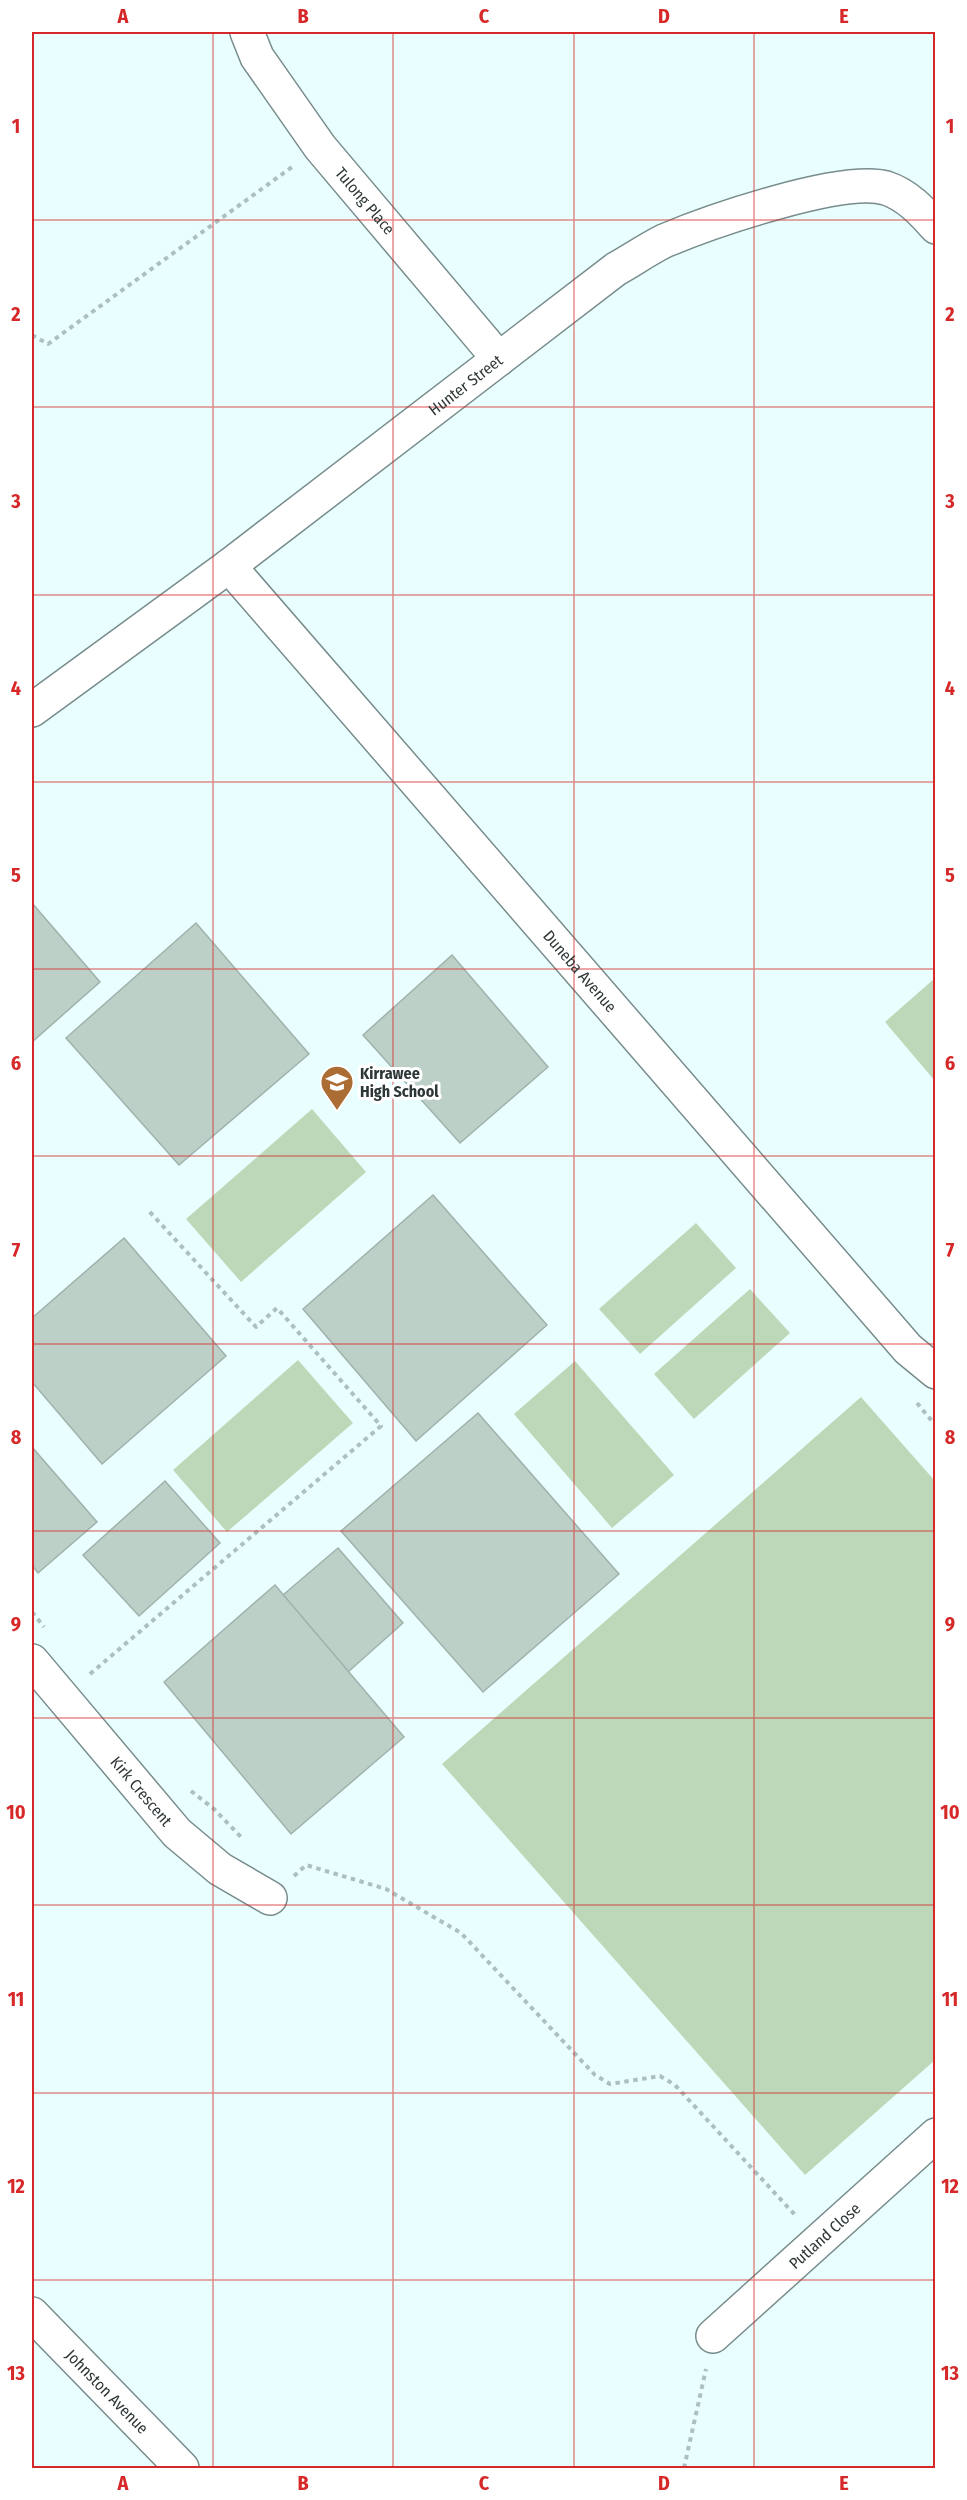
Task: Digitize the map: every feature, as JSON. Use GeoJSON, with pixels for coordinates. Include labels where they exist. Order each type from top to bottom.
{"type":"FeatureCollection","features":[{"type":"Feature","properties":{"kind":"street","name":"Tulong Place"},"geometry":{"type":"LineString","coordinates":[[248,32],[257,57],[320,147],[499,359]]}},
{"type":"Feature","properties":{"kind":"street","name":"Hunter Street"},"geometry":{"type":"LineString","coordinates":[[32,710],[229,566],[616,269],[662,243],[700,226],[820,191],[863,186],[885,188],[904,196],[936,227]]}},
{"type":"Feature","properties":{"kind":"street","name":"Duneba Avenue"},"geometry":{"type":"LineString","coordinates":[[229,566],[908,1349],[936,1372]]}},
{"type":"Feature","properties":{"kind":"street","name":"Kirk Crescent"},"geometry":{"type":"LineString","coordinates":[[32,1661],[177,1833],[220,1869],[270,1898]]}},
{"type":"Feature","properties":{"kind":"street","name":"Putland Close"},"geometry":{"type":"LineString","coordinates":[[713,2336],[936,2135]]}},
{"type":"Feature","properties":{"kind":"street","name":"Johnston Avenue"},"geometry":{"type":"LineString","coordinates":[[32,2314],[182,2469]]}},
{"type":"Feature","properties":{"kind":"path"},"geometry":{"type":"LineString","coordinates":[[32,335],[48,344],[320,147]]}},
{"type":"Feature","properties":{"kind":"path"},"geometry":{"type":"LineString","coordinates":[[87,1676],[381,1426],[277,1308],[256,1327],[148,1210]]}},
{"type":"Feature","properties":{"kind":"path"},"geometry":{"type":"LineString","coordinates":[[270,1898],[306,1865],[386,1889],[461,1933],[595,2076],[610,2084],[660,2076],[675,2085],[818,2241]]}},
{"type":"Feature","properties":{"kind":"path"},"geometry":{"type":"LineString","coordinates":[[684,2469],[713,2336]]}},
{"type":"Feature","properties":{"kind":"green space"},"geometry":{"type":"Polygon","coordinates":[[[935,978],[935,1081],[885,1022],[935,978]]]}},
{"type":"Feature","properties":{"kind":"green space"},"geometry":{"type":"Polygon","coordinates":[[[312,1109],[366,1172],[241,1282],[186,1219],[312,1109]]]}},
{"type":"Feature","properties":{"kind":"green space"},"geometry":{"type":"Polygon","coordinates":[[[696,1223],[736,1268],[640,1354],[599,1309],[696,1223]]]}},
{"type":"Feature","properties":{"kind":"green space"},"geometry":{"type":"Polygon","coordinates":[[[750,1289],[790,1333],[694,1419],[654,1374],[750,1289]]]}},
{"type":"Feature","properties":{"kind":"green space"},"geometry":{"type":"Polygon","coordinates":[[[298,1360],[353,1423],[227,1532],[173,1470],[298,1360]]]}},
{"type":"Feature","properties":{"kind":"green space"},"geometry":{"type":"Polygon","coordinates":[[[575,1361],[674,1475],[612,1528],[514,1414],[575,1361]]]}},
{"type":"Feature","properties":{"kind":"green space"},"geometry":{"type":"Polygon","coordinates":[[[861,1397],[935,1481],[935,2060],[805,2175],[442,1764],[861,1397]]]}},
{"type":"Feature","properties":{"kind":"building"},"geometry":{"type":"Polygon","coordinates":[[[32,903],[100,982],[32,1042],[32,903]]]}},
{"type":"Feature","properties":{"kind":"building"},"geometry":{"type":"Polygon","coordinates":[[[196,923],[309,1054],[179,1165],[66,1038],[196,923]]]}},
{"type":"Feature","properties":{"kind":"building"},"geometry":{"type":"Polygon","coordinates":[[[452,955],[548,1067],[460,1143],[363,1035],[452,955]]]}},
{"type":"Feature","properties":{"kind":"building"},"geometry":{"type":"Polygon","coordinates":[[[433,1195],[547,1325],[416,1441],[303,1309],[433,1195]]]}},
{"type":"Feature","properties":{"kind":"building"},"geometry":{"type":"Polygon","coordinates":[[[124,1238],[226,1356],[102,1464],[32,1382],[32,1318],[124,1238]]]}},
{"type":"Feature","properties":{"kind":"building"},"geometry":{"type":"Polygon","coordinates":[[[478,1413],[619,1574],[483,1692],[341,1531],[478,1413]]]}},
{"type":"Feature","properties":{"kind":"building"},"geometry":{"type":"Polygon","coordinates":[[[32,1447],[97,1522],[38,1573],[32,1565],[32,1447]]]}},
{"type":"Feature","properties":{"kind":"building"},"geometry":{"type":"Polygon","coordinates":[[[165,1481],[220,1543],[139,1616],[83,1555],[165,1481]]]}},
{"type":"Feature","properties":{"kind":"building"},"geometry":{"type":"Polygon","coordinates":[[[338,1548],[403,1623],[348,1672],[283,1595],[338,1548]]]}},
{"type":"Feature","properties":{"kind":"building"},"geometry":{"type":"Polygon","coordinates":[[[275,1585],[404,1737],[291,1834],[164,1682],[275,1585]]]}},
{"type":"Feature","properties":{"kind":"place","name":"Kirrawee High School"},"geometry":{"type":"Point","coordinates":[337,1111]}}]}
